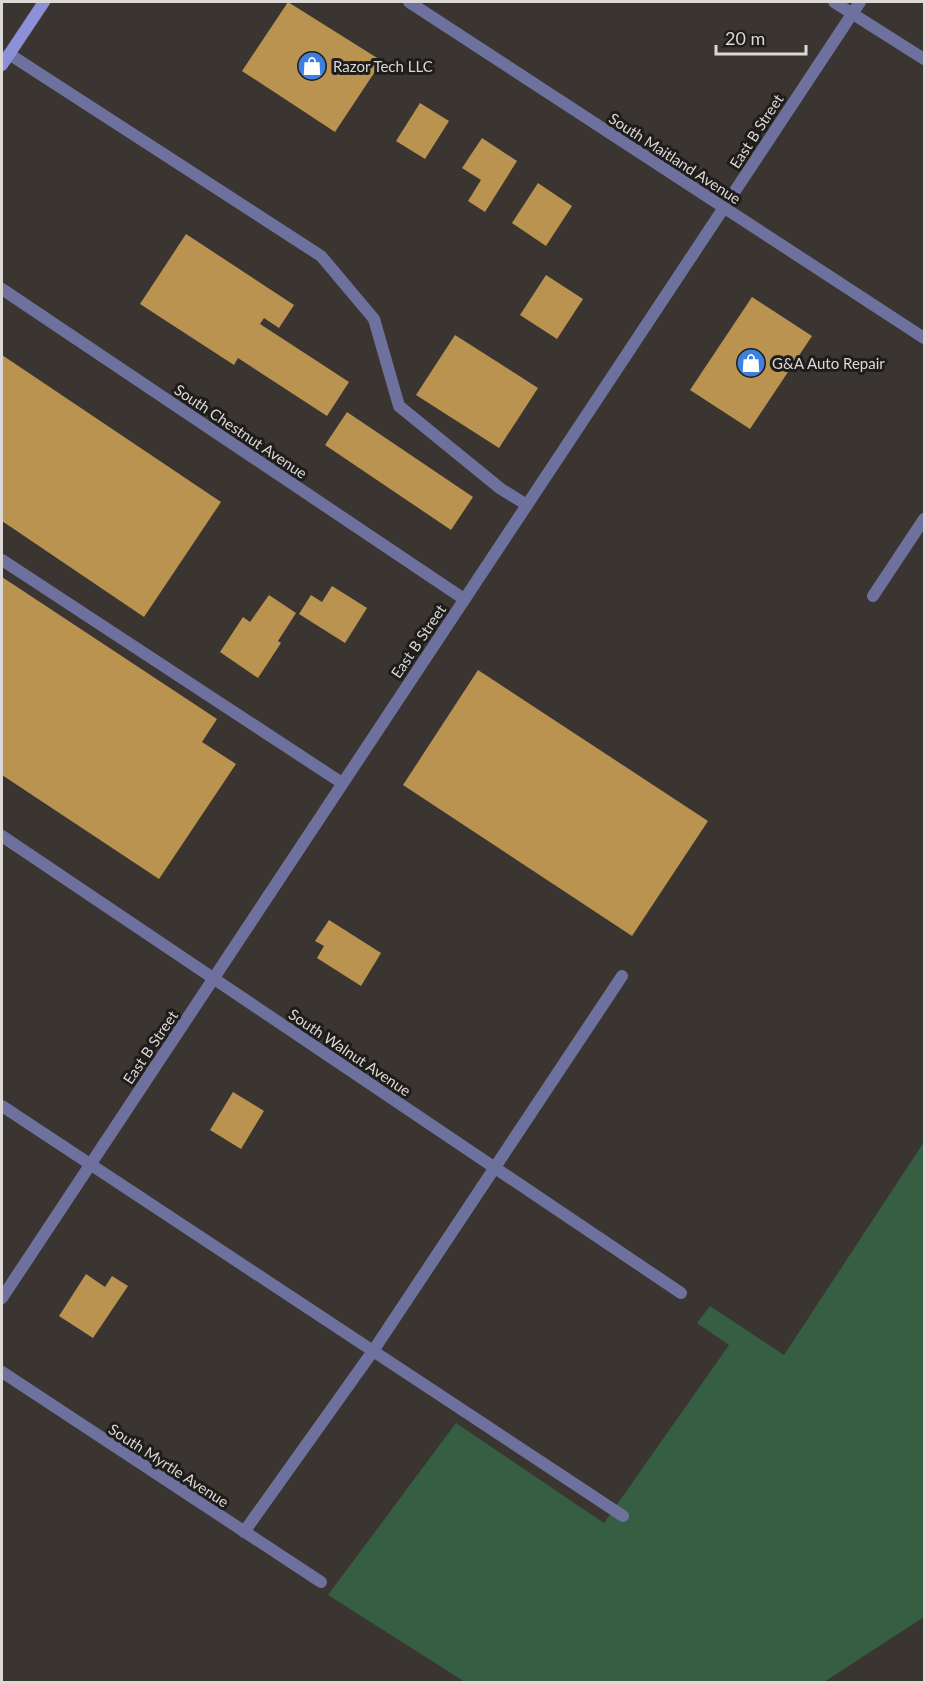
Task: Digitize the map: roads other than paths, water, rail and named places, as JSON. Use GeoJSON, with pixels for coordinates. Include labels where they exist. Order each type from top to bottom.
{"type":"FeatureCollection","features":[{"type":"Feature","properties":{"kind":"main road"},"geometry":{"type":"LineString","coordinates":[[2,65],[44,2]]}},
{"type":"Feature","properties":{"kind":"street","name":"South Maitland Avenue"},"geometry":{"type":"LineString","coordinates":[[409,2],[924,338]]}},
{"type":"Feature","properties":{"kind":"street"},"geometry":{"type":"LineString","coordinates":[[834,2],[924,59]]}},
{"type":"Feature","properties":{"kind":"street","name":"East B Street"},"geometry":{"type":"LineString","coordinates":[[2,1298],[860,2]]}},
{"type":"Feature","properties":{"kind":"street"},"geometry":{"type":"LineString","coordinates":[[9,54],[321,256],[374,319],[399,406],[501,489],[527,504]]}},
{"type":"Feature","properties":{"kind":"street","name":"South Chestnut Avenue"},"geometry":{"type":"LineString","coordinates":[[2,289],[464,599]]}},
{"type":"Feature","properties":{"kind":"street"},"geometry":{"type":"LineString","coordinates":[[873,596],[924,519]]}},
{"type":"Feature","properties":{"kind":"street"},"geometry":{"type":"LineString","coordinates":[[2,560],[342,783]]}},
{"type":"Feature","properties":{"kind":"street","name":"South Walnut Avenue"},"geometry":{"type":"LineString","coordinates":[[2,836],[681,1293]]}},
{"type":"Feature","properties":{"kind":"street"},"geometry":{"type":"LineString","coordinates":[[244,1532],[373,1351],[622,976]]}},
{"type":"Feature","properties":{"kind":"street"},"geometry":{"type":"LineString","coordinates":[[2,1106],[623,1516]]}},
{"type":"Feature","properties":{"kind":"street","name":"South Myrtle Avenue"},"geometry":{"type":"LineString","coordinates":[[2,1372],[321,1582]]}},
{"type":"Feature","properties":{"kind":"place","name":"Razor Tech LLC"},"geometry":{"type":"Point","coordinates":[312,66]}},
{"type":"Feature","properties":{"kind":"place","name":"G&A Auto Repair"},"geometry":{"type":"Point","coordinates":[751,363]}}]}
